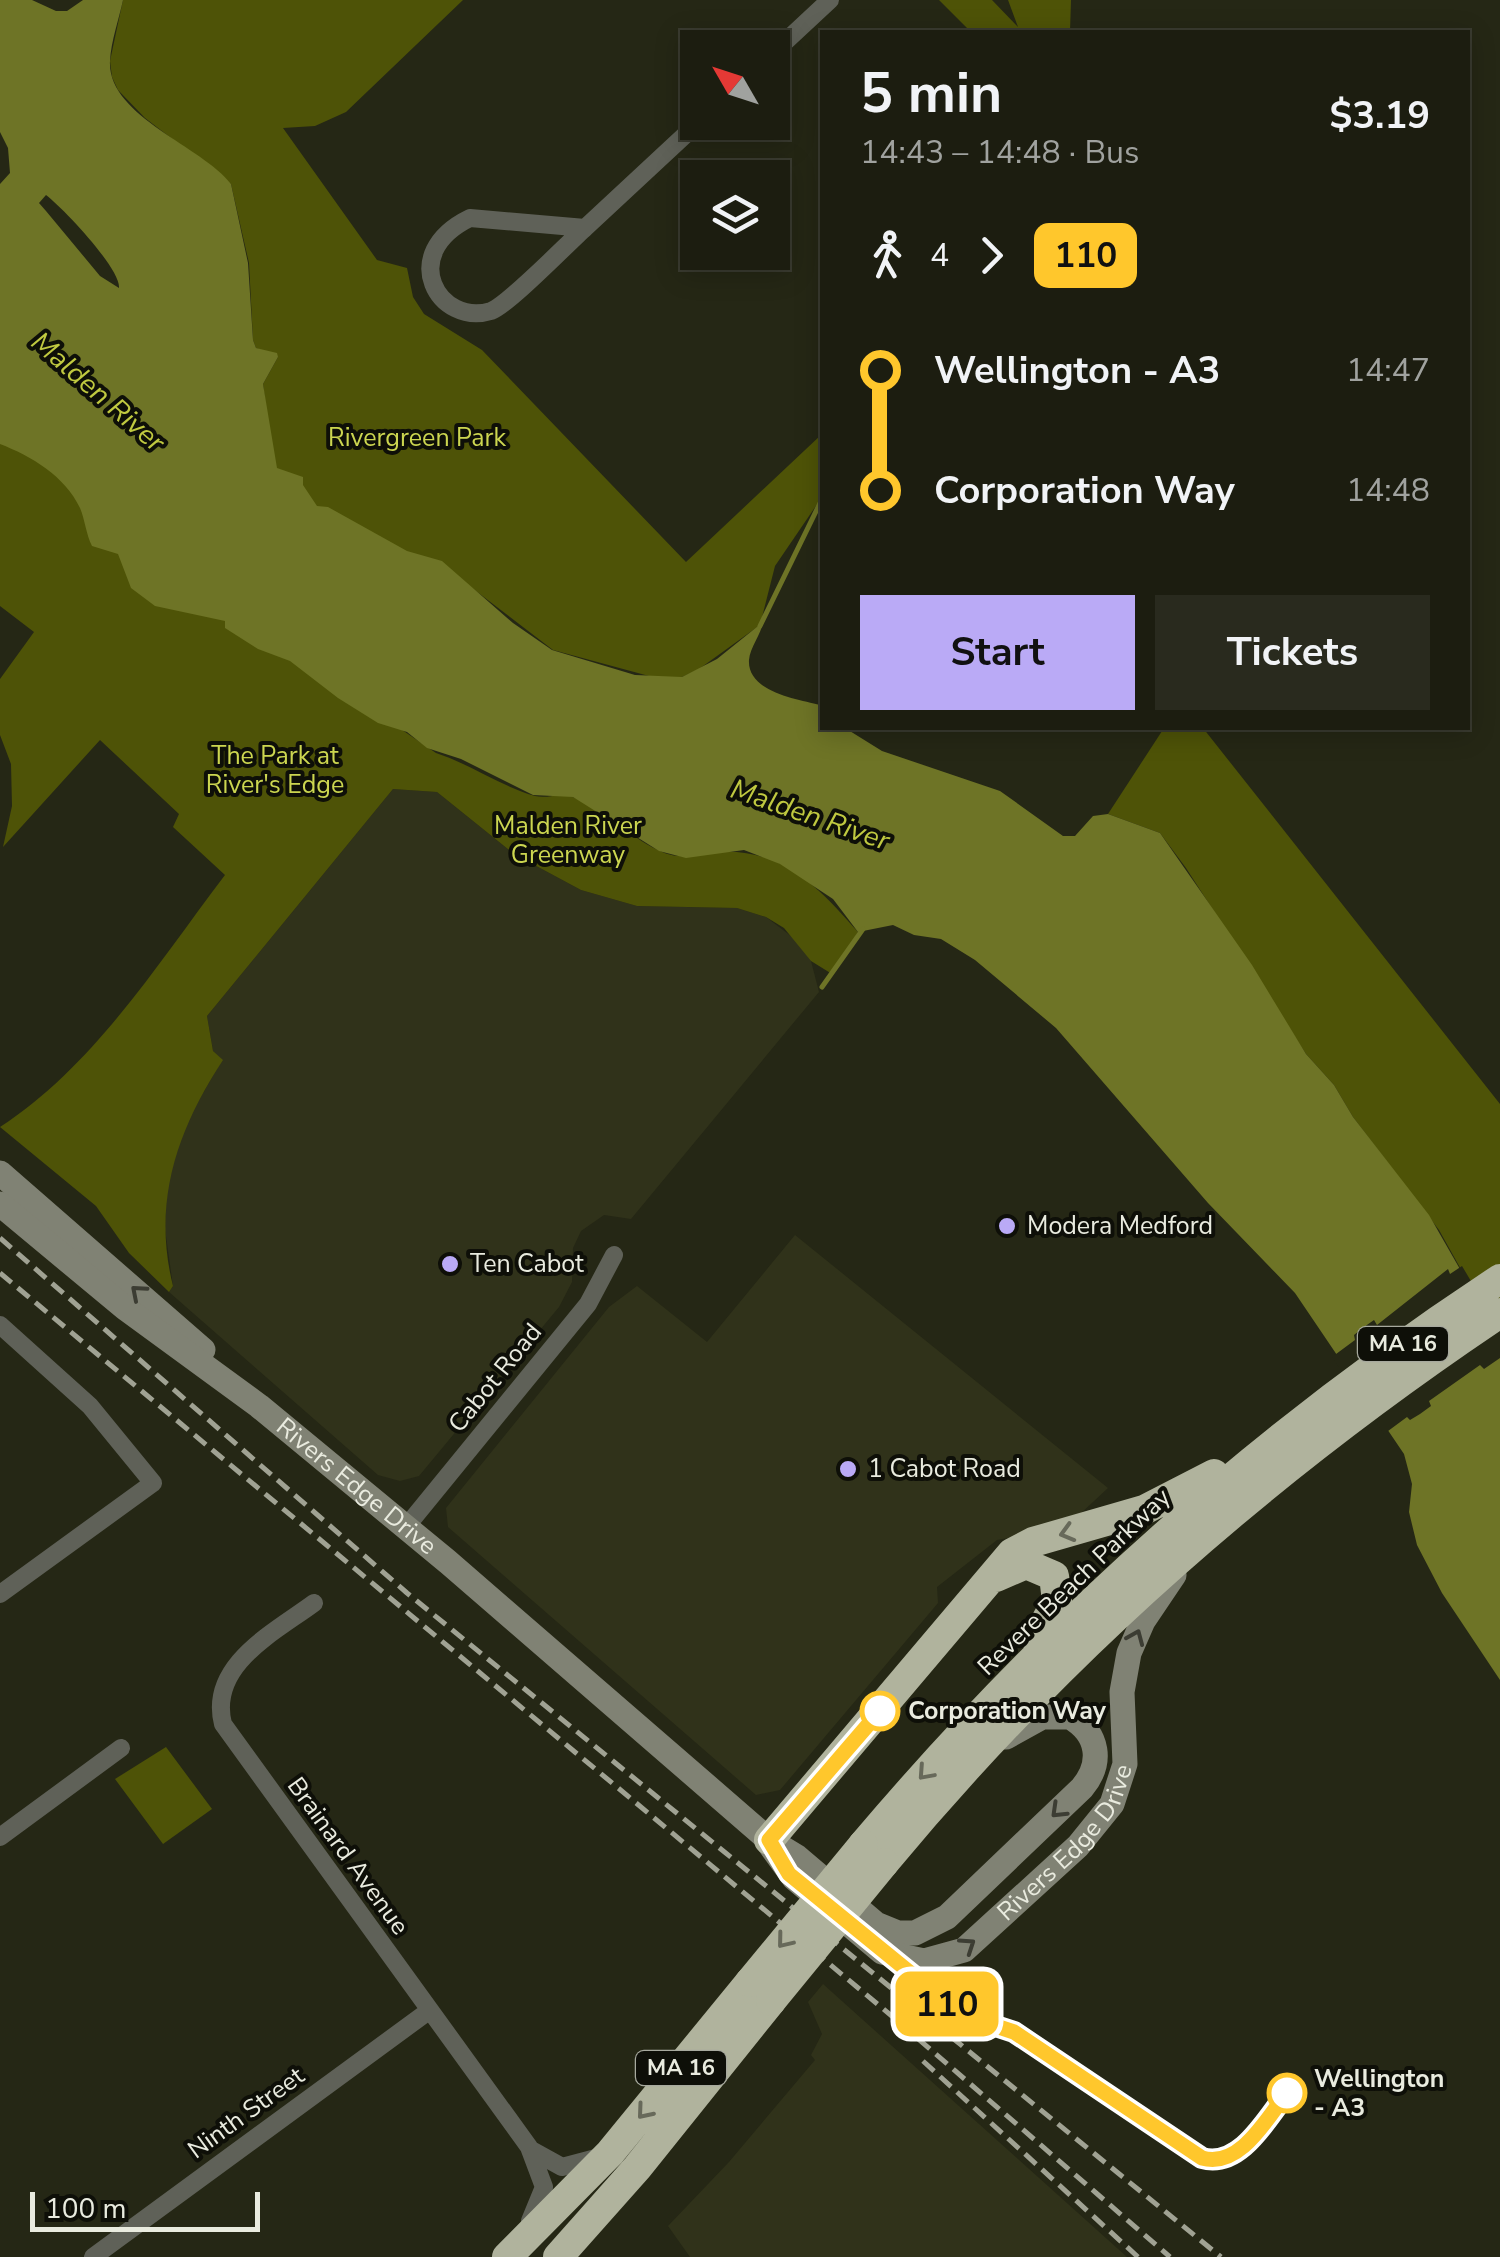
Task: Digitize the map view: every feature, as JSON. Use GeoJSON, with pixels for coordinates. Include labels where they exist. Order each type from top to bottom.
{"type":"FeatureCollection","features":[{"type":"Feature","properties":{"kind":"highway","name":"Revere Beach Parkway"},"geometry":{"type":"LineString","coordinates":[[874,1854],[940,1798],[1104,1627],[1237,1508],[1318,1425],[1500,1279]]}},
{"type":"Feature","properties":{"kind":"highway","name":"Revere Beach Parkway"},"geometry":{"type":"LineString","coordinates":[[567,2250],[761,1992],[990,1703],[1170,1529],[1318,1425],[1500,1312]]}},
{"type":"Feature","properties":{"kind":"highway"},"geometry":{"type":"LineString","coordinates":[[777,1850],[846,1778],[922,1665],[1020,1547],[1152,1506],[1318,1425]]}},
{"type":"Feature","properties":{"kind":"highway"},"geometry":{"type":"LineString","coordinates":[[983,1590],[1005,1571],[1026,1564],[1050,1573],[1058,1590],[1051,1616],[990,1703]]}},
{"type":"Feature","properties":{"kind":"highway","name":"Revere Beach Parkway"},"geometry":{"type":"LineString","coordinates":[[510,2254],[761,1992]]}},
{"type":"Feature","properties":{"kind":"main road","name":"Rivers Edge Drive"},"geometry":{"type":"LineString","coordinates":[[0,1173],[172,1321],[260,1406]]}},
{"type":"Feature","properties":{"kind":"main road","name":"Rivers Edge Drive"},"geometry":{"type":"LineString","coordinates":[[0,1204],[141,1321],[260,1406],[406,1527],[777,1850],[876,1924],[898,1933],[921,1932],[947,1916],[1082,1788],[1095,1765],[1094,1744],[1086,1729],[1070,1717],[1052,1714],[1035,1718],[994,1747],[940,1798]]}},
{"type":"Feature","properties":{"kind":"main road","name":"Rivers Edge Drive"},"geometry":{"type":"LineString","coordinates":[[777,1850],[794,1878],[888,1955],[911,1960],[939,1959],[977,1941],[1078,1846],[1108,1812],[1125,1764],[1123,1683],[1134,1638],[1174,1574],[1237,1508]]}},
{"type":"Feature","properties":{"kind":"street"},"geometry":{"type":"LineString","coordinates":[[790,37],[830,0]]}},
{"type":"Feature","properties":{"kind":"street"},"geometry":{"type":"LineString","coordinates":[[585,228],[470,218],[445,230],[430,255],[431,282],[456,308],[493,310],[585,228],[680,140]]}},
{"type":"Feature","properties":{"kind":"street","name":"Cabot Road"},"geometry":{"type":"LineString","coordinates":[[406,1527],[588,1304],[614,1256]]}},
{"type":"Feature","properties":{"kind":"street"},"geometry":{"type":"LineString","coordinates":[[0,1594],[153,1483],[90,1406],[4,1336]]}},
{"type":"Feature","properties":{"kind":"street","name":"Brainard Avenue"},"geometry":{"type":"LineString","coordinates":[[314,1603],[237,1663],[223,1692],[222,1719],[543,2165]]}},
{"type":"Feature","properties":{"kind":"street"},"geometry":{"type":"LineString","coordinates":[[0,1837],[121,1748]]}},
{"type":"Feature","properties":{"kind":"street","name":"Ninth Street"},"geometry":{"type":"LineString","coordinates":[[93,2257],[430,2010]]}},
{"type":"Feature","properties":{"kind":"street"},"geometry":{"type":"LineString","coordinates":[[510,2254],[542,2198],[543,2165],[576,2166],[610,2153]]}},
{"type":"Feature","properties":{"kind":"shaded area"},"geometry":{"type":"Polygon","coordinates":[[[393,789],[437,792],[514,854],[581,890],[637,906],[737,908],[766,917],[800,943],[811,961],[819,992],[631,1219],[604,1215],[581,1231],[573,1248],[572,1282],[559,1307],[419,1476],[400,1481],[378,1475],[169,1292],[173,1286],[165,1229],[166,1191],[183,1128],[222,1060],[213,1051],[207,1016],[393,789]]]}},
{"type":"Feature","properties":{"kind":"shaded area"},"geometry":{"type":"Polygon","coordinates":[[[795,1235],[1108,1488],[1079,1515],[1035,1533],[997,1540],[937,1587],[938,1603],[780,1790],[756,1795],[448,1527],[446,1508],[609,1307],[637,1286],[707,1342],[795,1235]]]}},
{"type":"Feature","properties":{"kind":"shaded area"},"geometry":{"type":"Polygon","coordinates":[[[823,1984],[1127,2257],[690,2257],[668,2226],[729,2162],[815,2060],[811,2055],[822,2034],[808,2002],[823,1984]]]}},
{"type":"Feature","properties":{"kind":"green space","name":"Rivergreen Park"},"geometry":{"type":"Polygon","coordinates":[[[123,0],[463,0],[346,112],[315,126],[283,128],[377,260],[407,268],[413,297],[424,314],[482,350],[686,562],[820,436],[820,500],[775,566],[760,625],[682,677],[660,679],[553,650],[455,575],[365,536],[349,521],[316,509],[275,478],[263,384],[278,357],[256,348],[253,340],[249,263],[231,184],[145,118],[118,90],[110,61],[123,0]]]}},
{"type":"Feature","properties":{"kind":"green space"},"geometry":{"type":"Polygon","coordinates":[[[939,0],[992,0],[1018,27],[1008,0],[1071,0],[1070,30],[969,30],[939,0]]]}},
{"type":"Feature","properties":{"kind":"green space","name":"The Park at River's Edge"},"geometry":{"type":"Polygon","coordinates":[[[0,439],[65,477],[123,551],[292,655],[436,753],[535,796],[573,797],[666,854],[741,852],[762,856],[813,886],[858,932],[832,974],[811,961],[784,928],[766,917],[737,908],[637,906],[581,890],[514,854],[437,792],[393,789],[207,1016],[213,1051],[223,1060],[193,1113],[173,1168],[165,1225],[173,1286],[169,1292],[129,1253],[96,1206],[0,1127],[34,1102],[95,1044],[225,875],[173,827],[179,814],[100,740],[3,847],[12,806],[11,764],[0,735],[0,679],[34,632],[0,606],[0,439]]]}},
{"type":"Feature","properties":{"kind":"green space"},"geometry":{"type":"Polygon","coordinates":[[[1163,730],[1205,730],[1500,1104],[1500,1339],[1439,1230],[1353,1117],[1334,1085],[1306,1054],[1160,833],[1108,814],[1163,730]]]}},
{"type":"Feature","properties":{"kind":"green space"},"geometry":{"type":"Polygon","coordinates":[[[166,1747],[212,1809],[163,1844],[115,1779],[166,1747]]]}},
{"type":"Feature","properties":{"kind":"water","name":"Malden River"},"geometry":{"type":"Polygon","coordinates":[[[0,0],[32,0],[56,11],[67,11],[83,0],[123,0],[110,61],[113,81],[139,114],[231,184],[248,263],[253,340],[256,348],[277,353],[278,357],[263,384],[277,468],[303,477],[303,485],[317,506],[328,507],[407,551],[442,561],[513,623],[552,650],[635,675],[682,677],[717,659],[763,622],[750,655],[751,671],[756,680],[775,692],[820,705],[820,730],[848,730],[882,751],[1000,791],[1063,836],[1075,836],[1093,816],[1108,814],[1160,833],[1252,965],[1306,1054],[1334,1085],[1353,1117],[1429,1215],[1500,1339],[1500,1680],[1442,1593],[1417,1545],[1409,1512],[1412,1484],[1404,1454],[1295,1293],[1208,1203],[1056,1028],[975,960],[941,939],[914,935],[893,925],[858,932],[833,899],[780,864],[744,850],[686,858],[659,851],[573,797],[533,795],[461,759],[427,748],[407,732],[378,723],[290,661],[258,649],[225,628],[225,621],[155,606],[131,588],[118,554],[92,546],[80,508],[66,486],[35,461],[0,444],[0,184],[10,173],[8,148],[0,132],[0,0]],[[46,195],[39,203],[100,276],[119,288],[111,267],[46,195]]]}},
{"type":"Feature","properties":{"kind":"pier"},"geometry":{"type":"Polygon","coordinates":[[[1462,1266],[1500,1330],[1500,1358],[1484,1369],[1480,1365],[1429,1401],[1431,1406],[1420,1414],[1410,1420],[1407,1417],[1384,1434],[1332,1357],[1374,1320],[1377,1325],[1448,1269],[1450,1274],[1462,1266]]]}},
{"type":"Feature","properties":{"kind":"waterway"},"geometry":{"type":"LineString","coordinates":[[760,626],[820,503]]}},
{"type":"Feature","properties":{"kind":"waterway"},"geometry":{"type":"LineString","coordinates":[[822,987],[863,929]]}},
{"type":"Feature","properties":{"kind":"railway"},"geometry":{"type":"LineString","coordinates":[[0,1238],[407,1593],[1221,2257]]}},
{"type":"Feature","properties":{"kind":"railway"},"geometry":{"type":"LineString","coordinates":[[0,1273],[893,2017],[1170,2257]]}},
{"type":"Feature","properties":{"kind":"railway"},"geometry":{"type":"LineString","coordinates":[[923,2061],[1138,2257]]}},
{"type":"Feature","properties":{"kind":"bus line","name":"110"},"geometry":{"type":"LineString","coordinates":[[880,1711],[769,1840],[776,1858],[789,1874],[962,2015],[1014,2032],[1202,2158],[1221,2160],[1238,2151],[1287,2093]]}},
{"type":"Feature","properties":{"kind":"place","name":"Modera Medford"},"geometry":{"type":"Point","coordinates":[1007,1226]}},
{"type":"Feature","properties":{"kind":"place","name":"Ten Cabot"},"geometry":{"type":"Point","coordinates":[450,1264]}},
{"type":"Feature","properties":{"kind":"place","name":"1 Cabot Road"},"geometry":{"type":"Point","coordinates":[848,1469]}},
{"type":"Feature","properties":{"kind":"place","name":"Corporation Way"},"geometry":{"type":"Point","coordinates":[880,1711]}},
{"type":"Feature","properties":{"kind":"place","name":"Wellington - A3"},"geometry":{"type":"Point","coordinates":[1287,2093]}},
{"type":"Feature","properties":{"kind":"park label","name":"Malden River Greenway"},"geometry":{"type":"Point","coordinates":[568,840]}}]}
